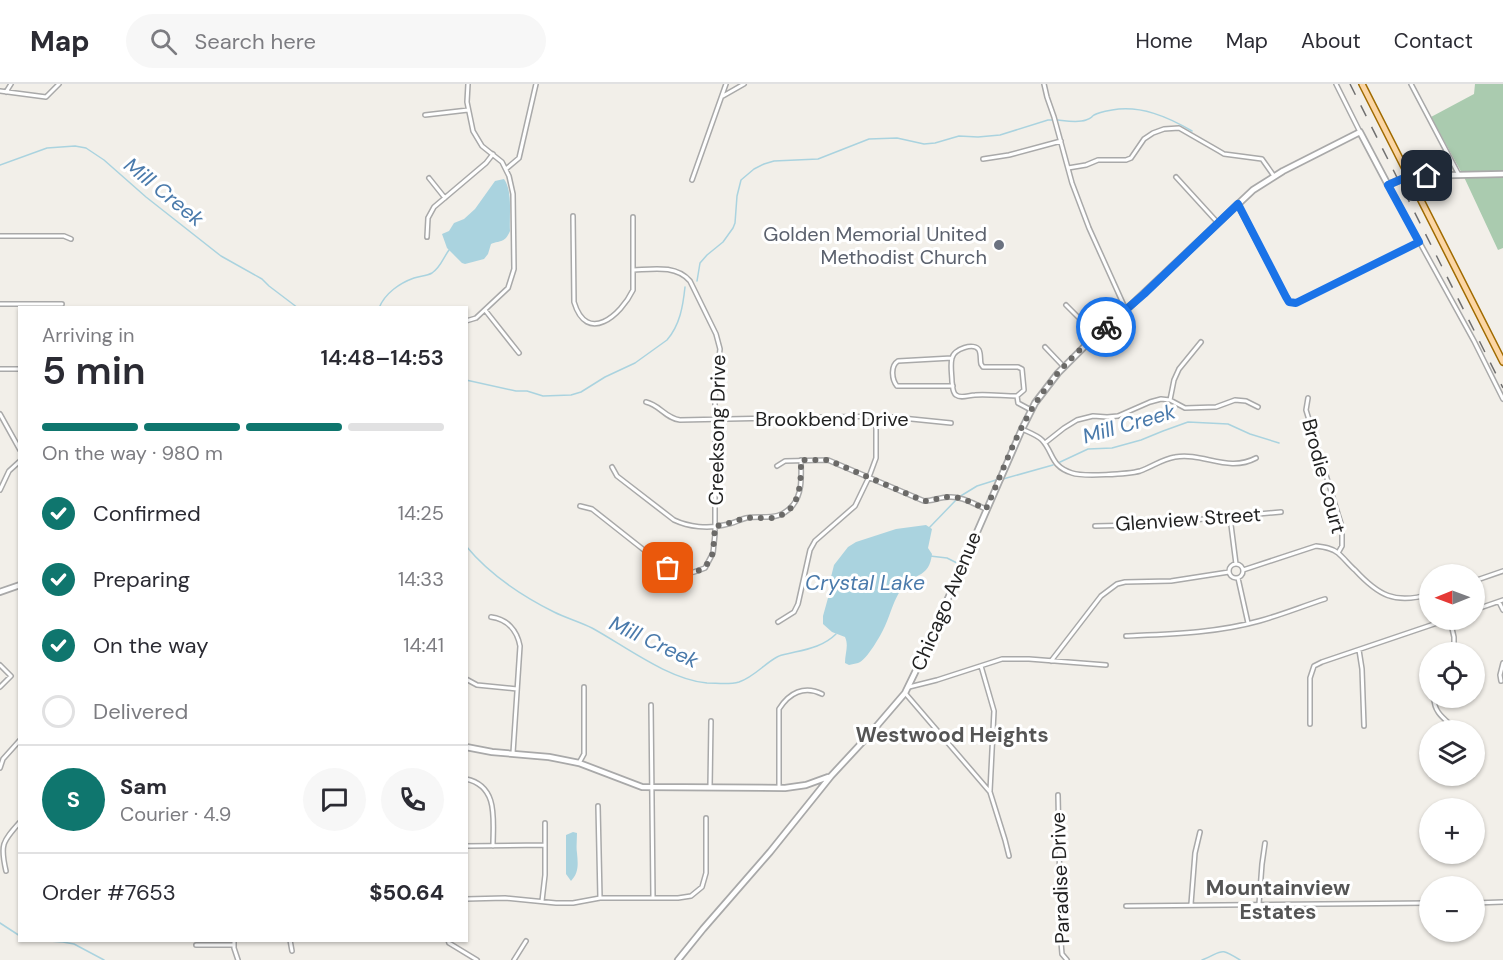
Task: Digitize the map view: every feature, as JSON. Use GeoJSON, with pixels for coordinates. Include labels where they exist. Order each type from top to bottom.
{"type":"FeatureCollection","features":[{"type":"Feature","properties":{"kind":"main road"},"geometry":{"type":"LineString","coordinates":[[1362,84],[1503,362]]}},
{"type":"Feature","properties":{"kind":"street"},"geometry":{"type":"LineString","coordinates":[[6,92],[11,84]]}},
{"type":"Feature","properties":{"kind":"street"},"geometry":{"type":"LineString","coordinates":[[0,91],[46,97],[59,84]]}},
{"type":"Feature","properties":{"kind":"street"},"geometry":{"type":"LineString","coordinates":[[468,84],[467,95],[473,131],[482,146],[502,162],[509,176],[513,194],[514,269],[508,288],[477,318],[468,320]]}},
{"type":"Feature","properties":{"kind":"street"},"geometry":{"type":"LineString","coordinates":[[506,169],[519,158],[536,84]]}},
{"type":"Feature","properties":{"kind":"street"},"geometry":{"type":"LineString","coordinates":[[692,180],[726,84]]}},
{"type":"Feature","properties":{"kind":"street"},"geometry":{"type":"LineString","coordinates":[[722,97],[744,84]]}},
{"type":"Feature","properties":{"kind":"street"},"geometry":{"type":"LineString","coordinates":[[1044,84],[1071,183],[1126,310]]}},
{"type":"Feature","properties":{"kind":"street"},"geometry":{"type":"LineString","coordinates":[[1336,84],[1503,399]]}},
{"type":"Feature","properties":{"kind":"street"},"geometry":{"type":"LineString","coordinates":[[1411,84],[1459,175]]}},
{"type":"Feature","properties":{"kind":"street"},"geometry":{"type":"LineString","coordinates":[[425,115],[469,109]]}},
{"type":"Feature","properties":{"kind":"street"},"geometry":{"type":"LineString","coordinates":[[1068,168],[1098,160],[1126,160],[1131,158],[1148,135],[1164,129],[1179,128],[1219,151],[1262,159],[1274,176]]}},
{"type":"Feature","properties":{"kind":"street","name":"Chicago Avenue"},"geometry":{"type":"LineString","coordinates":[[678,960],[831,776],[906,690],[1022,429],[1047,386],[1096,335],[1126,310],[1253,190],[1274,176],[1360,132]]}},
{"type":"Feature","properties":{"kind":"street"},"geometry":{"type":"LineString","coordinates":[[983,159],[1009,155],[1061,141]]}},
{"type":"Feature","properties":{"kind":"street"},"geometry":{"type":"LineString","coordinates":[[427,237],[428,218],[434,207],[486,163],[492,154]]}},
{"type":"Feature","properties":{"kind":"street"},"geometry":{"type":"LineString","coordinates":[[1388,185],[1409,176],[1503,174]]}},
{"type":"Feature","properties":{"kind":"street"},"geometry":{"type":"LineString","coordinates":[[1176,177],[1218,223]]}},
{"type":"Feature","properties":{"kind":"street"},"geometry":{"type":"LineString","coordinates":[[429,178],[445,198]]}},
{"type":"Feature","properties":{"kind":"street"},"geometry":{"type":"LineString","coordinates":[[1238,204],[1286,297],[1292,303],[1419,242]]}},
{"type":"Feature","properties":{"kind":"street"},"geometry":{"type":"LineString","coordinates":[[573,216],[574,302],[583,320],[591,324],[604,323],[612,317],[633,290],[633,217]]}},
{"type":"Feature","properties":{"kind":"street"},"geometry":{"type":"LineString","coordinates":[[0,236],[64,236],[71,239]]}},
{"type":"Feature","properties":{"kind":"street","name":"Creeksong Drive"},"geometry":{"type":"LineString","coordinates":[[580,506],[592,508],[668,568],[679,574],[705,568],[713,553],[715,420],[720,349],[717,334],[685,275],[670,269],[634,270]]}},
{"type":"Feature","properties":{"kind":"street"},"geometry":{"type":"LineString","coordinates":[[0,304],[62,304]]}},
{"type":"Feature","properties":{"kind":"street"},"geometry":{"type":"LineString","coordinates":[[1066,305],[1096,335]]}},
{"type":"Feature","properties":{"kind":"street"},"geometry":{"type":"LineString","coordinates":[[485,310],[519,353]]}},
{"type":"Feature","properties":{"kind":"street"},"geometry":{"type":"LineString","coordinates":[[1170,400],[1179,369],[1201,342]]}},
{"type":"Feature","properties":{"kind":"street"},"geometry":{"type":"LineString","coordinates":[[975,347],[979,350],[983,367],[1022,369],[1024,390],[1017,396],[975,394],[957,396],[952,386],[952,358],[956,351],[962,348],[975,347]]}},
{"type":"Feature","properties":{"kind":"street"},"geometry":{"type":"LineString","coordinates":[[1045,347],[1064,367]]}},
{"type":"Feature","properties":{"kind":"street"},"geometry":{"type":"LineString","coordinates":[[952,358],[898,361],[893,366],[894,382],[897,386],[952,386]]}},
{"type":"Feature","properties":{"kind":"street"},"geometry":{"type":"LineString","coordinates":[[0,369],[18,369]]}},
{"type":"Feature","properties":{"kind":"street"},"geometry":{"type":"LineString","coordinates":[[1017,396],[1018,403],[1031,410]]}},
{"type":"Feature","properties":{"kind":"street","name":"Brodie Court"},"geometry":{"type":"LineString","coordinates":[[1308,398],[1306,410],[1342,527],[1342,546],[1338,553]]}},
{"type":"Feature","properties":{"kind":"street"},"geometry":{"type":"LineString","coordinates":[[1044,443],[1077,420],[1093,416],[1118,416],[1161,399],[1170,400],[1185,408],[1216,406],[1235,400],[1246,401],[1258,407]]}},
{"type":"Feature","properties":{"kind":"street","name":"Brookbend Drive"},"geometry":{"type":"LineString","coordinates":[[646,402],[654,404],[671,419],[680,420],[876,417],[951,423]]}},
{"type":"Feature","properties":{"kind":"street"},"geometry":{"type":"LineString","coordinates":[[0,414],[18,446]]}},
{"type":"Feature","properties":{"kind":"street"},"geometry":{"type":"LineString","coordinates":[[778,622],[794,612],[798,604],[810,550],[815,542],[855,506],[869,477],[876,458],[876,417]]}},
{"type":"Feature","properties":{"kind":"street"},"geometry":{"type":"LineString","coordinates":[[1022,429],[1042,439],[1055,462],[1063,470],[1075,475],[1125,474],[1167,459],[1190,456],[1225,464],[1246,463],[1256,458]]}},
{"type":"Feature","properties":{"kind":"street"},"geometry":{"type":"LineString","coordinates":[[612,467],[617,476],[674,520],[684,525],[724,526],[746,518],[774,518],[783,514],[793,505],[799,494],[801,460]]}},
{"type":"Feature","properties":{"kind":"street"},"geometry":{"type":"LineString","coordinates":[[777,466],[785,461],[828,460],[924,501],[949,496],[986,509]]}},
{"type":"Feature","properties":{"kind":"street"},"geometry":{"type":"LineString","coordinates":[[0,490],[9,471],[18,463]]}},
{"type":"Feature","properties":{"kind":"street","name":"Glenview Street"},"geometry":{"type":"LineString","coordinates":[[1095,526],[1139,525],[1281,512]]}},
{"type":"Feature","properties":{"kind":"street"},"geometry":{"type":"LineString","coordinates":[[1230,517],[1236,564],[1243,570]]}},
{"type":"Feature","properties":{"kind":"street"},"geometry":{"type":"LineString","coordinates":[[1238,578],[1243,570],[1316,546],[1338,553],[1371,587],[1387,596],[1401,599],[1419,597]]}},
{"type":"Feature","properties":{"kind":"street"},"geometry":{"type":"LineString","coordinates":[[1229,572],[1236,564]]}},
{"type":"Feature","properties":{"kind":"street"},"geometry":{"type":"LineString","coordinates":[[1485,577],[1503,571]]}},
{"type":"Feature","properties":{"kind":"street"},"geometry":{"type":"LineString","coordinates":[[1229,572],[1238,578]]}},
{"type":"Feature","properties":{"kind":"street"},"geometry":{"type":"LineString","coordinates":[[1051,661],[1101,596],[1117,584],[1171,581],[1229,572]]}},
{"type":"Feature","properties":{"kind":"street"},"geometry":{"type":"LineString","coordinates":[[1238,578],[1248,623]]}},
{"type":"Feature","properties":{"kind":"street"},"geometry":{"type":"LineString","coordinates":[[0,592],[18,586]]}},
{"type":"Feature","properties":{"kind":"street"},"geometry":{"type":"LineString","coordinates":[[1126,636],[1180,634],[1259,621],[1325,599]]}},
{"type":"Feature","properties":{"kind":"street"},"geometry":{"type":"LineString","coordinates":[[1485,606],[1501,601],[1503,610]]}},
{"type":"Feature","properties":{"kind":"street"},"geometry":{"type":"LineString","coordinates":[[491,617],[508,624],[518,637],[520,646],[513,753]]}},
{"type":"Feature","properties":{"kind":"street"},"geometry":{"type":"LineString","coordinates":[[1310,724],[1310,678],[1314,666],[1419,629]]}},
{"type":"Feature","properties":{"kind":"street"},"geometry":{"type":"LineString","coordinates":[[1359,649],[1364,726]]}},
{"type":"Feature","properties":{"kind":"street"},"geometry":{"type":"LineString","coordinates":[[990,792],[906,690],[1002,659],[1107,665]]}},
{"type":"Feature","properties":{"kind":"street"},"geometry":{"type":"LineString","coordinates":[[1501,681],[1503,663]]}},
{"type":"Feature","properties":{"kind":"street"},"geometry":{"type":"LineString","coordinates":[[0,665],[10,676],[0,687]]}},
{"type":"Feature","properties":{"kind":"street"},"geometry":{"type":"LineString","coordinates":[[981,666],[994,711],[990,792],[1009,856]]}},
{"type":"Feature","properties":{"kind":"street"},"geometry":{"type":"LineString","coordinates":[[468,680],[477,685],[517,689]]}},
{"type":"Feature","properties":{"kind":"street"},"geometry":{"type":"LineString","coordinates":[[579,763],[584,754],[584,687]]}},
{"type":"Feature","properties":{"kind":"street"},"geometry":{"type":"LineString","coordinates":[[778,788],[779,710],[786,698],[796,692],[815,690],[822,694]]}},
{"type":"Feature","properties":{"kind":"street"},"geometry":{"type":"LineString","coordinates":[[651,705],[653,897]]}},
{"type":"Feature","properties":{"kind":"street"},"geometry":{"type":"LineString","coordinates":[[1435,708],[1446,720]]}},
{"type":"Feature","properties":{"kind":"street"},"geometry":{"type":"LineString","coordinates":[[710,787],[711,721]]}},
{"type":"Feature","properties":{"kind":"street"},"geometry":{"type":"LineString","coordinates":[[0,768],[3,759],[18,742]]}},
{"type":"Feature","properties":{"kind":"street"},"geometry":{"type":"LineString","coordinates":[[468,747],[579,763],[632,784],[653,788],[778,788],[806,785],[831,776]]}},
{"type":"Feature","properties":{"kind":"street"},"geometry":{"type":"LineString","coordinates":[[468,780],[481,785],[489,794],[492,806],[493,846]]}},
{"type":"Feature","properties":{"kind":"street","name":"Paradise Drive"},"geometry":{"type":"LineString","coordinates":[[1058,795],[1061,942],[1062,954],[1067,960]]}},
{"type":"Feature","properties":{"kind":"street"},"geometry":{"type":"LineString","coordinates":[[598,806],[600,898]]}},
{"type":"Feature","properties":{"kind":"street"},"geometry":{"type":"LineString","coordinates":[[468,899],[505,898],[573,903],[600,898],[691,896],[702,887],[706,873],[706,818]]}},
{"type":"Feature","properties":{"kind":"street"},"geometry":{"type":"LineString","coordinates":[[542,901],[545,875],[545,823]]}},
{"type":"Feature","properties":{"kind":"street"},"geometry":{"type":"LineString","coordinates":[[6,871],[1,854],[4,839],[18,824]]}},
{"type":"Feature","properties":{"kind":"street"},"geometry":{"type":"LineString","coordinates":[[1191,904],[1195,853],[1200,832]]}},
{"type":"Feature","properties":{"kind":"street"},"geometry":{"type":"LineString","coordinates":[[1259,904],[1265,843]]}},
{"type":"Feature","properties":{"kind":"street"},"geometry":{"type":"LineString","coordinates":[[468,846],[545,845]]}},
{"type":"Feature","properties":{"kind":"street"},"geometry":{"type":"LineString","coordinates":[[1485,903],[1503,902]]}},
{"type":"Feature","properties":{"kind":"street"},"geometry":{"type":"LineString","coordinates":[[1126,906],[1419,903]]}},
{"type":"Feature","properties":{"kind":"street"},"geometry":{"type":"LineString","coordinates":[[514,960],[526,941]]}},
{"type":"Feature","properties":{"kind":"street"},"geometry":{"type":"LineString","coordinates":[[290,942],[292,951]]}},
{"type":"Feature","properties":{"kind":"street"},"geometry":{"type":"LineString","coordinates":[[449,942],[477,960]]}},
{"type":"Feature","properties":{"kind":"street"},"geometry":{"type":"LineString","coordinates":[[196,945],[234,943],[238,960]]}},
{"type":"Feature","properties":{"kind":"green space"},"geometry":{"type":"Polygon","coordinates":[[[1475,84],[1503,84],[1503,248],[1498,250],[1464,177],[1431,117],[1474,94],[1475,84]]]}},
{"type":"Feature","properties":{"kind":"water"},"geometry":{"type":"Polygon","coordinates":[[[504,179],[510,197],[508,235],[491,244],[484,259],[462,263],[447,248],[442,234],[449,231],[454,223],[464,219],[475,209],[495,181],[504,179]]]}},
{"type":"Feature","properties":{"kind":"water","name":"Crystal Lake"},"geometry":{"type":"Polygon","coordinates":[[[926,525],[932,529],[928,548],[932,554],[928,567],[900,591],[883,630],[862,661],[849,665],[845,663],[847,647],[845,637],[832,632],[823,624],[834,565],[848,547],[856,542],[896,529],[926,525]]]}},
{"type":"Feature","properties":{"kind":"water"},"geometry":{"type":"Polygon","coordinates":[[[577,833],[578,865],[577,872],[571,881],[566,874],[566,835],[577,833]]]}},
{"type":"Feature","properties":{"kind":"waterway"},"geometry":{"type":"LineString","coordinates":[[1058,120],[1080,121],[1103,112],[1133,109],[1154,113],[1192,131]]}},
{"type":"Feature","properties":{"kind":"waterway"},"geometry":{"type":"LineString","coordinates":[[697,281],[700,263],[723,242],[733,228],[741,180],[764,164],[774,161],[818,159],[869,139],[897,138],[924,144],[935,143],[959,136],[1000,135],[1052,120]]}},
{"type":"Feature","properties":{"kind":"waterway","name":"Mill Creek"},"geometry":{"type":"LineString","coordinates":[[0,165],[47,148],[75,146],[86,148],[104,160],[146,197],[221,256],[262,279],[295,306]]}},
{"type":"Feature","properties":{"kind":"waterway"},"geometry":{"type":"LineString","coordinates":[[380,306],[389,293],[398,286],[435,271],[449,250]]}},
{"type":"Feature","properties":{"kind":"waterway"},"geometry":{"type":"LineString","coordinates":[[468,380],[543,396],[571,395],[581,392],[605,377],[635,363],[667,340],[678,322],[685,287]]}},
{"type":"Feature","properties":{"kind":"waterway","name":"Mill Creek"},"geometry":{"type":"LineString","coordinates":[[1058,463],[1088,449],[1112,448],[1141,440],[1188,422],[1228,424],[1279,443]]}},
{"type":"Feature","properties":{"kind":"waterway","name":"Mill Creek"},"geometry":{"type":"LineString","coordinates":[[1003,479],[1053,465]]}},
{"type":"Feature","properties":{"kind":"waterway","name":"Mill Creek"},"geometry":{"type":"LineString","coordinates":[[959,497],[977,486],[996,480]]}},
{"type":"Feature","properties":{"kind":"waterway","name":"Mill Creek"},"geometry":{"type":"LineString","coordinates":[[929,528],[956,500]]}},
{"type":"Feature","properties":{"kind":"waterway","name":"Mill Creek"},"geometry":{"type":"LineString","coordinates":[[468,548],[496,575],[530,599],[592,628],[663,669],[693,681],[723,684],[739,682],[779,656],[817,646],[836,634]]}},
{"type":"Feature","properties":{"kind":"waterway"},"geometry":{"type":"LineString","coordinates":[[930,556],[947,558],[957,563]]}},
{"type":"Feature","properties":{"kind":"waterway"},"geometry":{"type":"LineString","coordinates":[[0,923],[18,935]]}},
{"type":"Feature","properties":{"kind":"waterway"},"geometry":{"type":"LineString","coordinates":[[63,942],[74,944],[104,960]]}},
{"type":"Feature","properties":{"kind":"waterway"},"geometry":{"type":"LineString","coordinates":[[1202,960],[1221,952],[1240,960]]}},
{"type":"Feature","properties":{"kind":"railway"},"geometry":{"type":"LineString","coordinates":[[1350,84],[1503,388]]}},
{"type":"Feature","properties":{"kind":"way so far"},"geometry":{"type":"LineString","coordinates":[[668,568],[679,574],[705,568],[713,553],[715,526],[724,526],[746,518],[774,518],[783,514],[793,505],[799,494],[801,460],[828,460],[924,501],[949,496],[986,509],[1035,403],[1058,373],[1106,327]]}},
{"type":"Feature","properties":{"kind":"place","name":"Golden Memorial United Methodist Church"},"geometry":{"type":"Point","coordinates":[999,245]}},
{"type":"Feature","properties":{"kind":"district","name":"Westwood Heights"},"geometry":{"type":"Point","coordinates":[952,735]}},
{"type":"Feature","properties":{"kind":"district","name":"Mountainview Estates"},"geometry":{"type":"Point","coordinates":[1278,900]}},
{"type":"Feature","properties":{"kind":"route"},"geometry":{"type":"LineString","coordinates":[[1106,327],[1238,204],[1286,297],[1289,302],[1296,303],[1419,242],[1388,185],[1409,176],[1427,176]]}}]}
